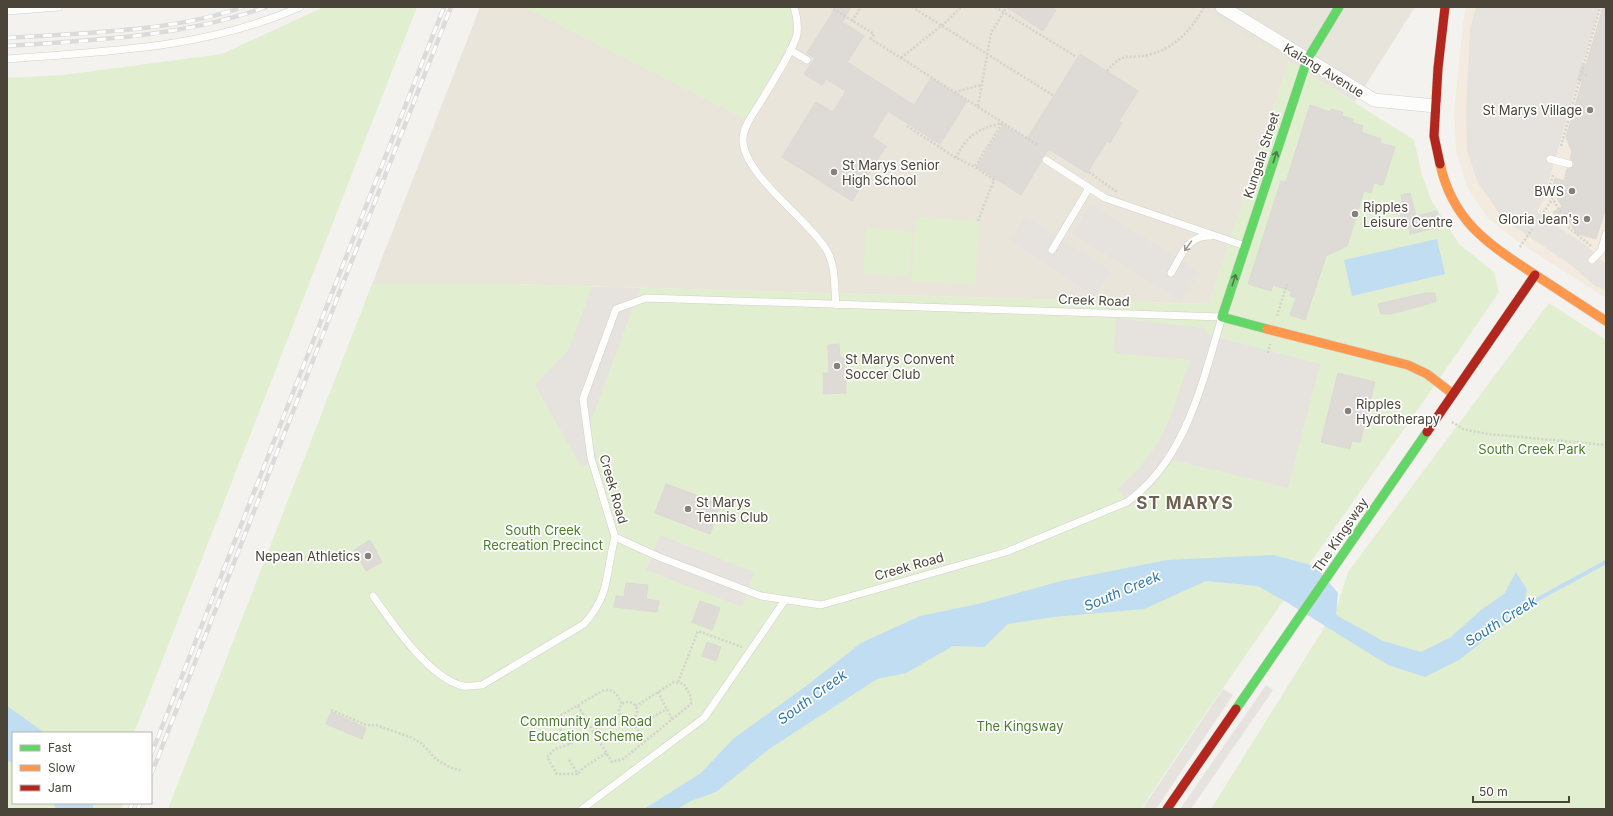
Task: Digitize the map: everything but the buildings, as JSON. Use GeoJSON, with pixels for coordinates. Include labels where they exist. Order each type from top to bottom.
{"type":"FeatureCollection","features":[{"type":"Feature","properties":{"kind":"street","name":"Kalang Avenue"},"geometry":{"type":"LineString","coordinates":[[1222,7],[1306,60],[1374,100],[1435,106]]}},
{"type":"Feature","properties":{"kind":"street","name":"Kungala Street"},"geometry":{"type":"LineString","coordinates":[[1222,317],[1306,60],[1339,7]]}},
{"type":"Feature","properties":{"kind":"street"},"geometry":{"type":"LineString","coordinates":[[1445,7],[1435,106],[1434,136],[1439,165],[1456,206],[1463,218],[1481,238],[1606,321]]}},
{"type":"Feature","properties":{"kind":"street","name":"The Kingsway"},"geometry":{"type":"LineString","coordinates":[[1167,809],[1535,275]]}},
{"type":"Feature","properties":{"kind":"street","name":"Creek Road"},"geometry":{"type":"LineString","coordinates":[[1222,317],[1408,365],[1427,374],[1453,394]]}},
{"type":"Feature","properties":{"kind":"lane"},"geometry":{"type":"LineString","coordinates":[[7,11],[59,7]]}},
{"type":"Feature","properties":{"kind":"lane"},"geometry":{"type":"LineString","coordinates":[[7,59],[123,50],[173,44],[234,31],[267,21],[300,7]]}},
{"type":"Feature","properties":{"kind":"lane"},"geometry":{"type":"LineString","coordinates":[[794,7],[798,23],[797,36],[750,118],[743,138],[745,153],[772,192],[804,221],[826,249],[833,268],[836,305]]}},
{"type":"Feature","properties":{"kind":"lane"},"geometry":{"type":"LineString","coordinates":[[790,50],[807,60]]}},
{"type":"Feature","properties":{"kind":"lane"},"geometry":{"type":"LineString","coordinates":[[1550,159],[1569,164]]}},
{"type":"Feature","properties":{"kind":"lane"},"geometry":{"type":"LineString","coordinates":[[1046,160],[1105,198],[1245,246]]}},
{"type":"Feature","properties":{"kind":"lane"},"geometry":{"type":"LineString","coordinates":[[1052,250],[1089,188]]}},
{"type":"Feature","properties":{"kind":"lane"},"geometry":{"type":"LineString","coordinates":[[1592,260],[1601,251],[1606,234]]}},
{"type":"Feature","properties":{"kind":"lane"},"geometry":{"type":"LineString","coordinates":[[1171,274],[1193,239],[1202,235],[1216,236]]}},
{"type":"Feature","properties":{"kind":"lane","name":"Creek Road"},"geometry":{"type":"LineString","coordinates":[[646,298],[1222,317],[1194,406],[1180,438],[1159,471],[1142,491],[1127,502],[1006,552],[821,605],[761,596],[659,557],[615,537],[591,458],[583,399],[616,309],[646,298]]}},
{"type":"Feature","properties":{"kind":"lane"},"geometry":{"type":"LineString","coordinates":[[373,596],[396,629],[443,677],[464,686],[482,685],[584,624],[595,611],[604,595],[615,537]]}},
{"type":"Feature","properties":{"kind":"lane"},"geometry":{"type":"LineString","coordinates":[[582,809],[704,718],[785,600]]}},
{"type":"Feature","properties":{"kind":"path"},"geometry":{"type":"LineString","coordinates":[[830,7],[874,34],[871,39],[1038,145]]}},
{"type":"Feature","properties":{"kind":"path"},"geometry":{"type":"LineString","coordinates":[[852,21],[861,7]]}},
{"type":"Feature","properties":{"kind":"path"},"geometry":{"type":"LineString","coordinates":[[912,7],[1054,96]]}},
{"type":"Feature","properties":{"kind":"path"},"geometry":{"type":"LineString","coordinates":[[901,58],[942,25],[961,7]]}},
{"type":"Feature","properties":{"kind":"path"},"geometry":{"type":"LineString","coordinates":[[995,7],[1075,56]]}},
{"type":"Feature","properties":{"kind":"path"},"geometry":{"type":"LineString","coordinates":[[978,106],[992,30],[1007,7]]}},
{"type":"Feature","properties":{"kind":"path"},"geometry":{"type":"LineString","coordinates":[[1107,71],[1121,57],[1147,55],[1173,43],[1191,29],[1204,7]]}},
{"type":"Feature","properties":{"kind":"path"},"geometry":{"type":"LineString","coordinates":[[1561,146],[1600,7]]}},
{"type":"Feature","properties":{"kind":"path"},"geometry":{"type":"LineString","coordinates":[[1582,73],[1587,75]]}},
{"type":"Feature","properties":{"kind":"path"},"geometry":{"type":"LineString","coordinates":[[955,92],[982,85]]}},
{"type":"Feature","properties":{"kind":"path"},"geometry":{"type":"LineString","coordinates":[[956,158],[966,141],[973,134],[985,127],[1003,122]]}},
{"type":"Feature","properties":{"kind":"path"},"geometry":{"type":"LineString","coordinates":[[975,167],[1003,122]]}},
{"type":"Feature","properties":{"kind":"path"},"geometry":{"type":"LineString","coordinates":[[907,126],[956,158],[975,167],[994,180],[978,221]]}},
{"type":"Feature","properties":{"kind":"path"},"geometry":{"type":"LineString","coordinates":[[1553,175],[1548,191],[1569,228],[1591,246]]}},
{"type":"Feature","properties":{"kind":"path"},"geometry":{"type":"LineString","coordinates":[[1541,216],[1553,198]]}},
{"type":"Feature","properties":{"kind":"path"},"geometry":{"type":"LineString","coordinates":[[1562,216],[1572,210]]}},
{"type":"Feature","properties":{"kind":"path"},"geometry":{"type":"LineString","coordinates":[[1520,247],[1532,229]]}},
{"type":"Feature","properties":{"kind":"path"},"geometry":{"type":"LineString","coordinates":[[1279,309],[1286,284]]}},
{"type":"Feature","properties":{"kind":"path"},"geometry":{"type":"LineString","coordinates":[[1439,414],[1464,429],[1488,434],[1606,445]]}},
{"type":"Feature","properties":{"kind":"path"},"geometry":{"type":"LineString","coordinates":[[636,706],[658,692],[678,682],[698,631],[751,650]]}},
{"type":"Feature","properties":{"kind":"path"},"geometry":{"type":"LineString","coordinates":[[578,706],[612,762],[623,759],[691,704],[691,696],[684,684],[678,682]]}},
{"type":"Feature","properties":{"kind":"path"},"geometry":{"type":"LineString","coordinates":[[570,744],[555,721],[604,690],[610,689],[615,692],[622,704]]}},
{"type":"Feature","properties":{"kind":"path"},"geometry":{"type":"LineString","coordinates":[[658,692],[672,719]]}},
{"type":"Feature","properties":{"kind":"path"},"geometry":{"type":"LineString","coordinates":[[631,702],[636,706],[637,712],[632,719],[626,720],[620,716],[619,708],[622,704],[631,702]]}},
{"type":"Feature","properties":{"kind":"path"},"geometry":{"type":"LineString","coordinates":[[649,719],[666,709]]}},
{"type":"Feature","properties":{"kind":"path"},"geometry":{"type":"LineString","coordinates":[[331,710],[366,725],[376,725],[410,737],[421,743],[436,759],[449,767],[462,771]]}},
{"type":"Feature","properties":{"kind":"path"},"geometry":{"type":"LineString","coordinates":[[578,774],[558,774],[547,757],[556,749],[570,744],[620,716]]}},
{"type":"Feature","properties":{"kind":"path"},"geometry":{"type":"LineString","coordinates":[[632,719],[644,742]]}},
{"type":"Feature","properties":{"kind":"path"},"geometry":{"type":"LineString","coordinates":[[578,774],[582,768],[606,753]]}},
{"type":"Feature","properties":{"kind":"path"},"geometry":{"type":"LineString","coordinates":[[569,760],[578,774]]}},
{"type":"Feature","properties":{"kind":"shaded area","name":"St Marys Senior High School"},"geometry":{"type":"Polygon","coordinates":[[[480,7],[1198,7],[1289,61],[1209,304],[509,284],[372,284],[480,7]]]}},
{"type":"Feature","properties":{"kind":"shaded area"},"geometry":{"type":"Polygon","coordinates":[[[1198,7],[1415,7],[1355,102],[1198,7]]]}},
{"type":"Feature","properties":{"kind":"shaded area"},"geometry":{"type":"Polygon","coordinates":[[[1466,7],[1606,7],[1606,298],[1517,241],[1488,218],[1467,187],[1456,151],[1454,113],[1463,22],[1466,7]]]}},
{"type":"Feature","properties":{"kind":"shaded area"},"geometry":{"type":"Polygon","coordinates":[[[1476,7],[1599,7],[1543,201],[1537,211],[1539,214],[1587,246],[1606,264],[1606,290],[1595,286],[1571,265],[1503,219],[1478,183],[1467,151],[1466,111],[1470,29],[1476,7]]]}},
{"type":"Feature","properties":{"kind":"shaded area"},"geometry":{"type":"Polygon","coordinates":[[[1090,204],[1200,272],[1181,301],[1072,234],[1090,204]]]}},
{"type":"Feature","properties":{"kind":"shaded area"},"geometry":{"type":"Polygon","coordinates":[[[1026,215],[1111,271],[1095,296],[1010,241],[1026,215]]]}},
{"type":"Feature","properties":{"kind":"shaded area"},"geometry":{"type":"Polygon","coordinates":[[[592,287],[640,288],[591,421],[591,436],[597,457],[582,468],[535,385],[569,349],[592,287]]]}},
{"type":"Feature","properties":{"kind":"shaded area"},"geometry":{"type":"Polygon","coordinates":[[[1116,318],[1204,328],[1209,335],[1320,364],[1288,488],[1173,460],[1151,488],[1129,506],[1118,488],[1137,471],[1159,441],[1168,423],[1190,360],[1114,353],[1116,318]]]}},
{"type":"Feature","properties":{"kind":"shaded area"},"geometry":{"type":"Polygon","coordinates":[[[660,535],[754,572],[742,607],[646,570],[660,535]]]}},
{"type":"Feature","properties":{"kind":"shaded area"},"geometry":{"type":"Polygon","coordinates":[[[1266,685],[1273,690],[1191,809],[1180,809],[1266,685]]]}},
{"type":"Feature","properties":{"kind":"shaded area"},"geometry":{"type":"Polygon","coordinates":[[[1223,689],[1233,695],[1156,809],[1142,809],[1223,689]]]}},
{"type":"Feature","properties":{"kind":"green space"},"geometry":{"type":"Polygon","coordinates":[[[324,7],[417,7],[134,732],[12,732],[12,804],[124,804],[121,809],[7,809],[7,78],[63,75],[222,54],[324,7]]]}},
{"type":"Feature","properties":{"kind":"green space"},"geometry":{"type":"Polygon","coordinates":[[[523,7],[790,7],[792,31],[791,40],[746,120],[523,7]]]}},
{"type":"Feature","properties":{"kind":"green space","name":"South Creek Recreation Precinct"},"geometry":{"type":"Polygon","coordinates":[[[1289,61],[1414,140],[1422,175],[1431,200],[1459,244],[1494,272],[1499,292],[1229,679],[1141,809],[168,809],[372,284],[509,284],[1209,304],[1289,61]]]}},
{"type":"Feature","properties":{"kind":"green space"},"geometry":{"type":"Polygon","coordinates":[[[916,217],[980,221],[975,285],[911,281],[916,217]]]}},
{"type":"Feature","properties":{"kind":"green space"},"geometry":{"type":"Polygon","coordinates":[[[867,227],[913,232],[909,277],[863,273],[867,227]]]}},
{"type":"Feature","properties":{"kind":"green space","name":"South Creek Park"},"geometry":{"type":"Polygon","coordinates":[[[1549,303],[1606,340],[1606,809],[1211,809],[1337,607],[1348,572],[1549,303]]]}},
{"type":"Feature","properties":{"kind":"water"},"geometry":{"type":"Polygon","coordinates":[[[1437,239],[1445,274],[1352,296],[1344,260],[1437,239]]]}},
{"type":"Feature","properties":{"kind":"water"},"geometry":{"type":"Polygon","coordinates":[[[1273,555],[1315,566],[1338,593],[1336,615],[1383,641],[1421,652],[1451,637],[1481,610],[1504,594],[1516,572],[1527,590],[1523,610],[1459,660],[1425,677],[1388,665],[1258,586],[1206,581],[1144,609],[1053,617],[1008,624],[984,647],[953,646],[906,673],[877,679],[769,749],[716,792],[691,801],[677,809],[644,809],[701,773],[733,739],[810,683],[861,643],[920,616],[978,604],[1061,581],[1167,560],[1273,555]]]}},
{"type":"Feature","properties":{"kind":"water"},"geometry":{"type":"Polygon","coordinates":[[[7,706],[44,732],[12,732],[12,763],[7,761],[7,706]]]}},
{"type":"Feature","properties":{"kind":"water"},"geometry":{"type":"Polygon","coordinates":[[[54,804],[92,804],[94,809],[56,809],[54,804]]]}},
{"type":"Feature","properties":{"kind":"waterway","name":"South Creek"},"geometry":{"type":"LineString","coordinates":[[1520,609],[1606,562]]}},
{"type":"Feature","properties":{"kind":"railway"},"geometry":{"type":"LineString","coordinates":[[7,38],[96,33],[157,26],[187,22],[243,7]]}},
{"type":"Feature","properties":{"kind":"railway"},"geometry":{"type":"LineString","coordinates":[[7,46],[138,36],[203,25],[266,7]]}},
{"type":"Feature","properties":{"kind":"railway"},"geometry":{"type":"LineString","coordinates":[[152,752],[444,7]]}},
{"type":"Feature","properties":{"kind":"railway"},"geometry":{"type":"LineString","coordinates":[[152,772],[451,7]]}},
{"type":"Feature","properties":{"kind":"railway"},"geometry":{"type":"LineString","coordinates":[[130,809],[132,804]]}},
{"type":"Feature","properties":{"kind":"railway"},"geometry":{"type":"LineString","coordinates":[[138,809],[140,804]]}},
{"type":"Feature","properties":{"kind":"traffic: fast"},"geometry":{"type":"LineString","coordinates":[[1267,329],[1222,317],[1307,60],[1339,7]]}},
{"type":"Feature","properties":{"kind":"traffic: fast"},"geometry":{"type":"LineString","coordinates":[[1236,709],[1427,432]]}},
{"type":"Feature","properties":{"kind":"traffic: slow"},"geometry":{"type":"LineString","coordinates":[[1440,164],[1446,184],[1454,202],[1464,217],[1476,230],[1504,254],[1606,321]]}},
{"type":"Feature","properties":{"kind":"traffic: slow"},"geometry":{"type":"LineString","coordinates":[[1267,329],[1408,365],[1427,374],[1453,394]]}},
{"type":"Feature","properties":{"kind":"traffic: jam"},"geometry":{"type":"LineString","coordinates":[[1440,164],[1434,136],[1438,68],[1445,7]]}},
{"type":"Feature","properties":{"kind":"traffic: jam"},"geometry":{"type":"LineString","coordinates":[[1427,432],[1535,275]]}},
{"type":"Feature","properties":{"kind":"traffic: jam"},"geometry":{"type":"LineString","coordinates":[[1167,809],[1236,709]]}},
{"type":"Feature","properties":{"kind":"place","name":"St Marys Village"},"geometry":{"type":"Point","coordinates":[1590,110]}},
{"type":"Feature","properties":{"kind":"place","name":"St Marys Senior High School"},"geometry":{"type":"Point","coordinates":[834,172]}},
{"type":"Feature","properties":{"kind":"place","name":"BWS"},"geometry":{"type":"Point","coordinates":[1572,191]}},
{"type":"Feature","properties":{"kind":"place","name":"Ripples Leisure Centre"},"geometry":{"type":"Point","coordinates":[1355,214]}},
{"type":"Feature","properties":{"kind":"place","name":"Gloria Jean's"},"geometry":{"type":"Point","coordinates":[1587,219]}},
{"type":"Feature","properties":{"kind":"place","name":"St Marys Convent Soccer Club"},"geometry":{"type":"Point","coordinates":[837,366]}},
{"type":"Feature","properties":{"kind":"place","name":"Ripples Hydrotherapy"},"geometry":{"type":"Point","coordinates":[1348,411]}},
{"type":"Feature","properties":{"kind":"place","name":"St Marys Tennis Club"},"geometry":{"type":"Point","coordinates":[688,509]}},
{"type":"Feature","properties":{"kind":"place","name":"Nepean Athletics"},"geometry":{"type":"Point","coordinates":[368,556]}},
{"type":"Feature","properties":{"kind":"district","name":"ST MARYS"},"geometry":{"type":"Point","coordinates":[1185,503]}},
{"type":"Feature","properties":{"kind":"park label","name":"Community and Road Education Scheme"},"geometry":{"type":"Point","coordinates":[586,728]}}]}
